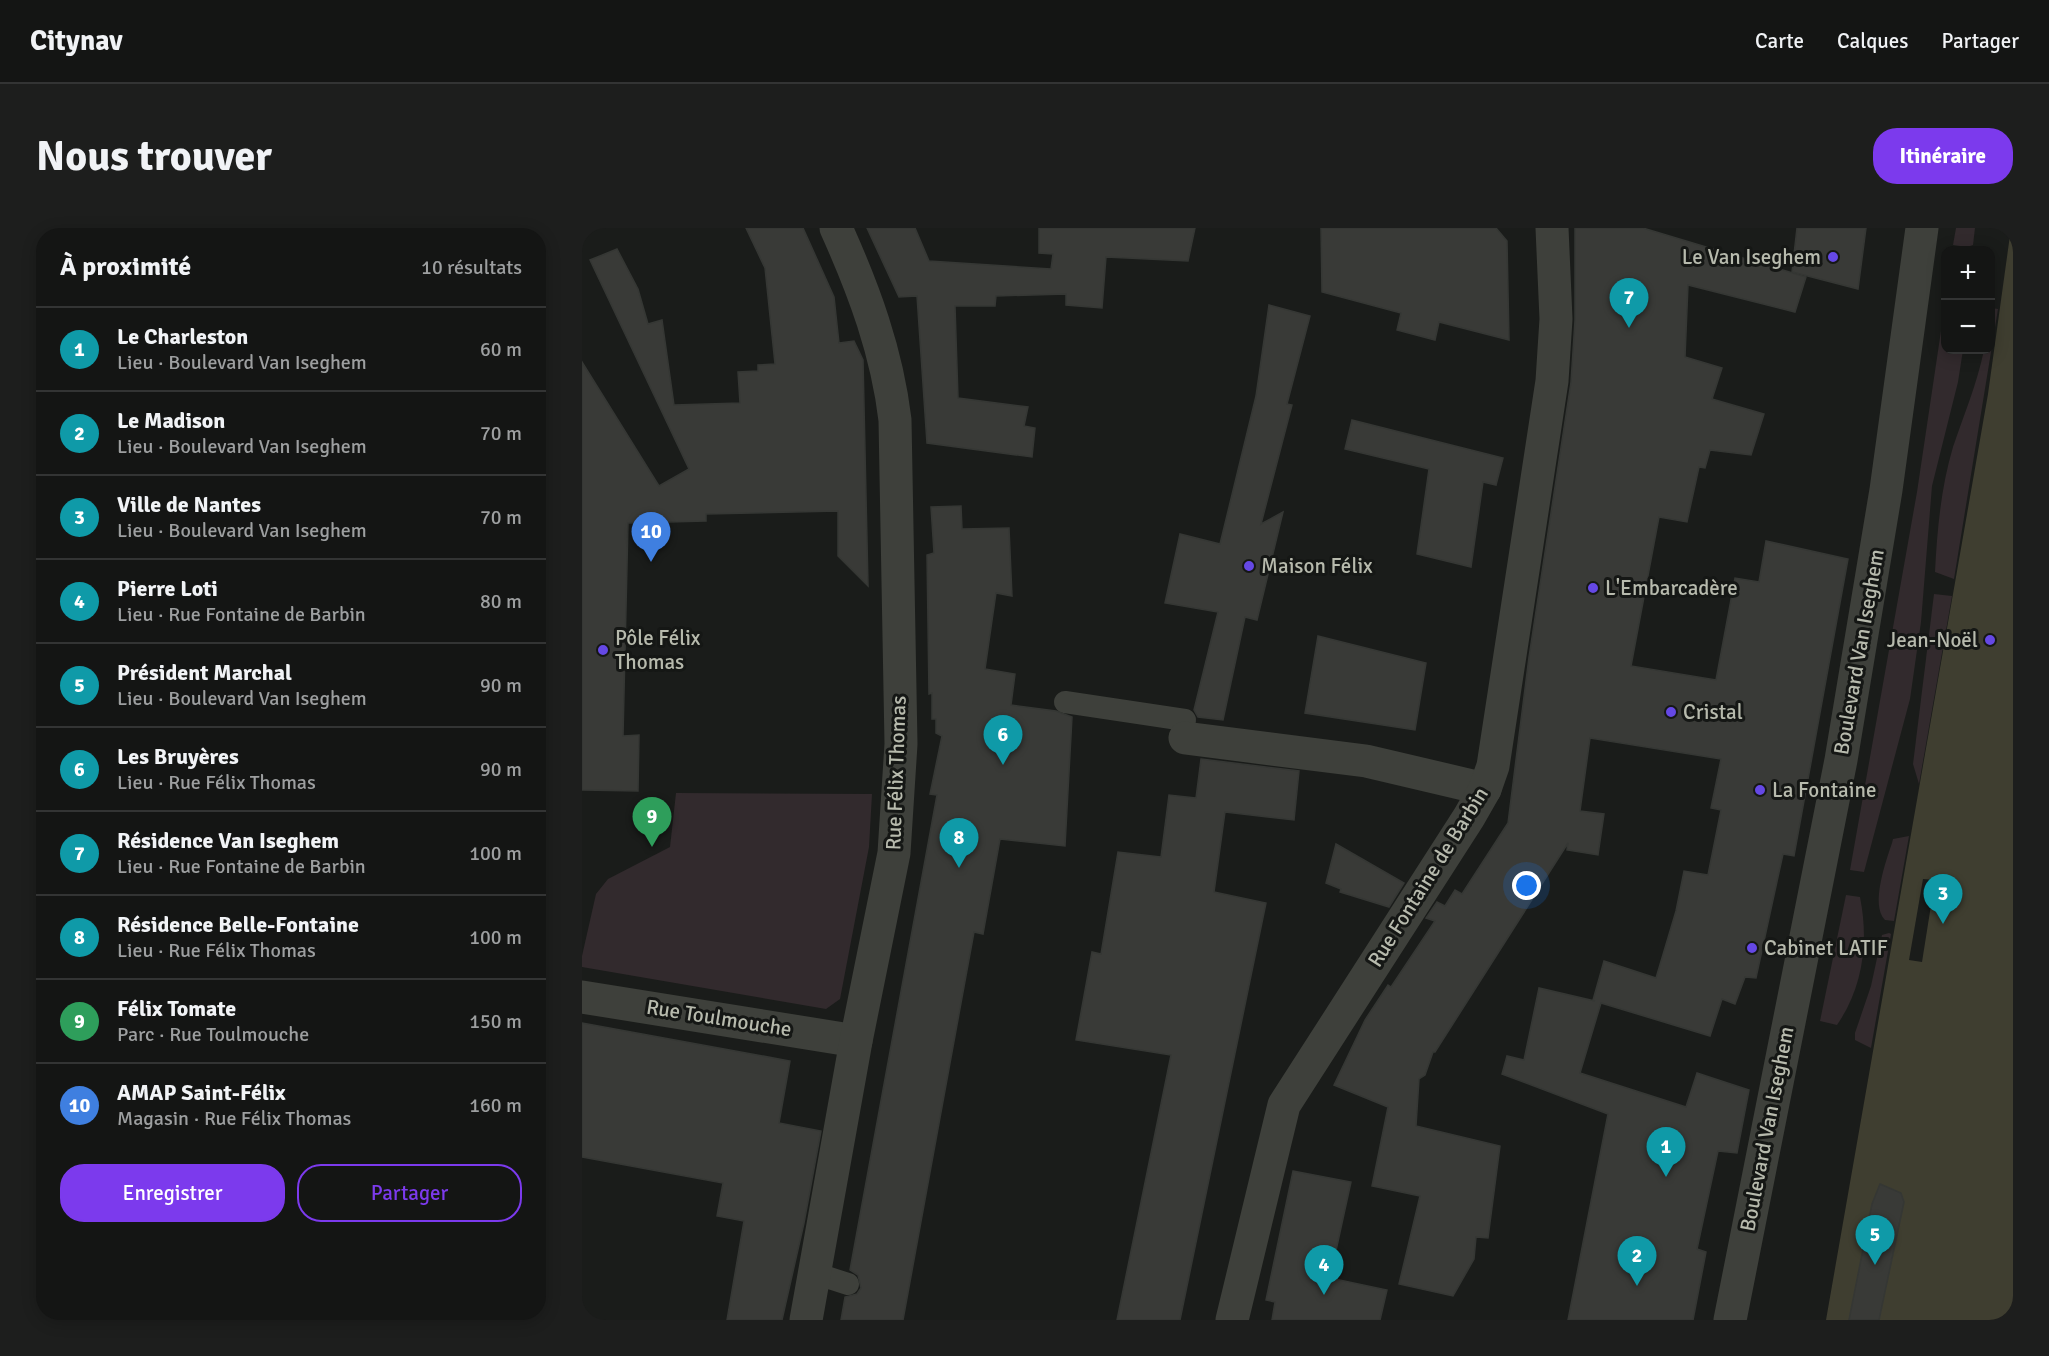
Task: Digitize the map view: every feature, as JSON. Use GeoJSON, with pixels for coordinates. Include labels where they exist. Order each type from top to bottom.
{"type":"FeatureCollection","features":[{"type":"Feature","properties":{"kind":"street","name":"Rue Félix Thomas"},"geometry":{"type":"LineString","coordinates":[[806,1320],[856,1041],[894,853],[901,744],[895,420],[890,381],[863,288],[836,228]]}},
{"type":"Feature","properties":{"kind":"street","name":"Rue Fontaine de Barbin"},"geometry":{"type":"LineString","coordinates":[[1232,1320],[1284,1105],[1485,789],[1493,766],[1552,381],[1556,319],[1552,228]]}},
{"type":"Feature","properties":{"kind":"street","name":"Boulevard Van Iseghem"},"geometry":{"type":"LineString","coordinates":[[1730,1320],[1843,749],[1886,490],[1922,228]]}},
{"type":"Feature","properties":{"kind":"street"},"geometry":{"type":"LineString","coordinates":[[1185,729],[1366,761],[1485,789]]}},
{"type":"Feature","properties":{"kind":"street","name":"Rue Toulmouche"},"geometry":{"type":"LineString","coordinates":[[582,997],[856,1041]]}},
{"type":"Feature","properties":{"kind":"lane"},"geometry":{"type":"LineString","coordinates":[[1065,702],[1185,729]]}},
{"type":"Feature","properties":{"kind":"lane"},"geometry":{"type":"LineString","coordinates":[[814,1273],[848,1284]]}},
{"type":"Feature","properties":{"kind":"shaded area"},"geometry":{"type":"Polygon","coordinates":[[[1956,228],[1975,228],[1973,245],[1953,245],[1956,228]]]}},
{"type":"Feature","properties":{"kind":"shaded area"},"geometry":{"type":"Polygon","coordinates":[[[2011,228],[2013,228],[2013,1320],[1826,1320],[1995,354],[2011,228]]]}},
{"type":"Feature","properties":{"kind":"shaded area"},"geometry":{"type":"Polygon","coordinates":[[[1995,308],[1998,309],[1995,327],[1995,308]]]}},
{"type":"Feature","properties":{"kind":"shaded area"},"geometry":{"type":"Polygon","coordinates":[[[1941,331],[1941,354],[1962,354],[1958,382],[1932,486],[1921,622],[1910,699],[1864,872],[1850,870],[1917,492],[1941,331]]]}},
{"type":"Feature","properties":{"kind":"shaded area"},"geometry":{"type":"Polygon","coordinates":[[[1983,354],[1991,354],[1954,579],[1935,572],[1940,509],[1953,447],[1983,354]]]}},
{"type":"Feature","properties":{"kind":"shaded area"},"geometry":{"type":"Polygon","coordinates":[[[1934,594],[1952,596],[1919,784],[1913,764],[1934,594]]]}},
{"type":"Feature","properties":{"kind":"shaded area"},"geometry":{"type":"Polygon","coordinates":[[[676,793],[872,794],[869,847],[840,999],[826,1009],[582,967],[582,956],[596,894],[608,879],[670,847],[676,793]]]}},
{"type":"Feature","properties":{"kind":"shaded area"},"geometry":{"type":"Polygon","coordinates":[[[1909,836],[1894,921],[1885,920],[1881,913],[1879,894],[1886,861],[1893,839],[1909,836]]]}},
{"type":"Feature","properties":{"kind":"shaded area"},"geometry":{"type":"Polygon","coordinates":[[[1846,895],[1860,897],[1864,947],[1862,964],[1853,995],[1837,1025],[1820,1021],[1846,895]]]}},
{"type":"Feature","properties":{"kind":"shaded area"},"geometry":{"type":"Polygon","coordinates":[[[1891,934],[1871,1048],[1855,1040],[1855,1033],[1871,986],[1882,935],[1891,934]]]}},
{"type":"Feature","properties":{"kind":"pier"},"geometry":{"type":"Polygon","coordinates":[[[1923,879],[1935,880],[1922,962],[1909,960],[1923,879]]]}},
{"type":"Feature","properties":{"kind":"building"},"geometry":{"type":"Polygon","coordinates":[[[746,228],[803,228],[834,297],[839,343],[854,341],[863,360],[868,586],[838,556],[838,511],[706,514],[706,521],[628,523],[623,736],[639,735],[638,791],[582,790],[582,362],[659,486],[689,469],[590,260],[617,249],[638,289],[648,324],[662,320],[674,405],[740,403],[738,372],[758,371],[758,365],[775,364],[765,268],[746,228]]]}},
{"type":"Feature","properties":{"kind":"building"},"geometry":{"type":"Polygon","coordinates":[[[867,228],[915,228],[929,261],[1051,269],[1053,254],[1039,253],[1039,228],[1195,228],[1188,261],[1106,257],[1102,308],[1066,305],[1066,294],[996,296],[995,306],[955,306],[958,398],[1028,407],[1024,426],[1035,428],[1032,457],[927,443],[917,296],[899,297],[867,228]]]}},
{"type":"Feature","properties":{"kind":"building"},"geometry":{"type":"Polygon","coordinates":[[[1321,228],[1496,228],[1507,241],[1509,340],[1439,322],[1435,340],[1397,330],[1401,313],[1322,292],[1321,228]]]}},
{"type":"Feature","properties":{"kind":"building"},"geometry":{"type":"Polygon","coordinates":[[[1575,228],[1643,228],[1806,277],[1795,312],[1688,285],[1685,357],[1722,368],[1712,399],[1764,414],[1751,455],[1710,450],[1705,468],[1699,467],[1687,522],[1659,517],[1631,666],[1716,680],[1735,578],[1759,582],[1766,541],[1848,559],[1794,856],[1783,854],[1756,978],[1745,977],[1735,1004],[1722,999],[1710,1036],[1601,1003],[1580,1073],[1686,1107],[1697,1073],[1749,1090],[1737,1153],[1718,1151],[1697,1249],[1706,1252],[1693,1320],[1568,1320],[1608,1114],[1502,1074],[1507,1056],[1524,1060],[1539,988],[1595,1001],[1593,1000],[1604,961],[1656,978],[1676,911],[1684,871],[1708,875],[1721,810],[1711,808],[1721,759],[1590,738],[1580,811],[1604,814],[1598,855],[1567,850],[1568,843],[1433,1052],[1425,1075],[1419,1079],[1416,1126],[1500,1146],[1488,1238],[1476,1237],[1474,1259],[1453,1296],[1399,1284],[1420,1196],[1372,1186],[1388,1107],[1334,1085],[1365,1020],[1388,985],[1391,987],[1435,921],[1426,918],[1437,902],[1445,906],[1455,890],[1462,894],[1508,823],[1529,657],[1571,382],[1575,320],[1575,228]]]}},
{"type":"Feature","properties":{"kind":"building","name":"Le Van Iseghem"},"geometry":{"type":"Polygon","coordinates":[[[1797,228],[1866,228],[1858,289],[1792,272],[1797,228]]]}},
{"type":"Feature","properties":{"kind":"building"},"geometry":{"type":"Polygon","coordinates":[[[1269,305],[1310,316],[1287,404],[1292,405],[1261,524],[1283,512],[1257,620],[1245,617],[1223,720],[1198,717],[1194,710],[1218,612],[1165,603],[1180,534],[1220,544],[1256,396],[1269,305]]]}},
{"type":"Feature","properties":{"kind":"building"},"geometry":{"type":"Polygon","coordinates":[[[1352,420],[1503,458],[1496,485],[1483,482],[1471,567],[1417,554],[1429,469],[1345,449],[1352,420]]]}},
{"type":"Feature","properties":{"kind":"building"},"geometry":{"type":"Polygon","coordinates":[[[961,506],[962,529],[1009,528],[1012,596],[996,593],[985,669],[1015,674],[1011,705],[1056,711],[1072,717],[1065,846],[1000,839],[983,934],[974,932],[903,1320],[841,1320],[845,1297],[857,1294],[861,1288],[858,1275],[850,1270],[937,795],[930,794],[942,736],[936,733],[936,719],[932,719],[932,693],[929,694],[927,555],[934,553],[931,507],[961,506]]]}},
{"type":"Feature","properties":{"kind":"building"},"geometry":{"type":"Polygon","coordinates":[[[1318,636],[1426,663],[1415,730],[1305,713],[1318,636]]]}},
{"type":"Feature","properties":{"kind":"building"},"geometry":{"type":"Polygon","coordinates":[[[1201,759],[1299,771],[1294,820],[1225,812],[1214,892],[1266,903],[1180,1320],[1117,1320],[1171,1055],[1076,1040],[1092,952],[1101,954],[1118,852],[1161,857],[1169,795],[1196,798],[1201,759]]]}},
{"type":"Feature","properties":{"kind":"building"},"geometry":{"type":"Polygon","coordinates":[[[1336,844],[1404,883],[1389,907],[1340,892],[1341,889],[1326,883],[1336,844]]]}},
{"type":"Feature","properties":{"kind":"building"},"geometry":{"type":"Polygon","coordinates":[[[582,1023],[790,1061],[779,1123],[821,1131],[804,1223],[782,1320],[727,1320],[744,1221],[717,1216],[723,1183],[582,1157],[582,1023]]]}},
{"type":"Feature","properties":{"kind":"building"},"geometry":{"type":"Polygon","coordinates":[[[1293,1171],[1351,1182],[1330,1278],[1387,1290],[1380,1320],[1272,1320],[1275,1302],[1266,1300],[1293,1171]]]}},
{"type":"Feature","properties":{"kind":"building"},"geometry":{"type":"Polygon","coordinates":[[[1880,1184],[1901,1193],[1904,1202],[1879,1320],[1849,1320],[1872,1204],[1880,1184]]]}},
{"type":"Feature","properties":{"kind":"place","name":"Le Van Iseghem"},"geometry":{"type":"Point","coordinates":[1833,257]}},
{"type":"Feature","properties":{"kind":"place","name":"Résidence Van Iseghem"},"geometry":{"type":"Point","coordinates":[1629,328]}},
{"type":"Feature","properties":{"kind":"place","name":"AMAP Saint-Félix"},"geometry":{"type":"Point","coordinates":[651,562]}},
{"type":"Feature","properties":{"kind":"place","name":"Maison Félix"},"geometry":{"type":"Point","coordinates":[1249,566]}},
{"type":"Feature","properties":{"kind":"place","name":"L'Embarcadère"},"geometry":{"type":"Point","coordinates":[1593,588]}},
{"type":"Feature","properties":{"kind":"place","name":"Jean-Noël"},"geometry":{"type":"Point","coordinates":[1990,640]}},
{"type":"Feature","properties":{"kind":"place","name":"Pôle Félix Thomas"},"geometry":{"type":"Point","coordinates":[603,650]}},
{"type":"Feature","properties":{"kind":"place","name":"Cristal"},"geometry":{"type":"Point","coordinates":[1671,712]}},
{"type":"Feature","properties":{"kind":"place","name":"Les Bruyères"},"geometry":{"type":"Point","coordinates":[1003,765]}},
{"type":"Feature","properties":{"kind":"place","name":"La Fontaine"},"geometry":{"type":"Point","coordinates":[1760,790]}},
{"type":"Feature","properties":{"kind":"place","name":"Félix Tomate"},"geometry":{"type":"Point","coordinates":[652,847]}},
{"type":"Feature","properties":{"kind":"place","name":"Résidence Belle-Fontaine"},"geometry":{"type":"Point","coordinates":[959,868]}},
{"type":"Feature","properties":{"kind":"place","name":"Ville de Nantes"},"geometry":{"type":"Point","coordinates":[1943,924]}},
{"type":"Feature","properties":{"kind":"place","name":"Cabinet LATIF"},"geometry":{"type":"Point","coordinates":[1752,948]}},
{"type":"Feature","properties":{"kind":"place","name":"Le Charleston"},"geometry":{"type":"Point","coordinates":[1666,1177]}},
{"type":"Feature","properties":{"kind":"place","name":"Président Marchal"},"geometry":{"type":"Point","coordinates":[1875,1265]}},
{"type":"Feature","properties":{"kind":"place","name":"Le Madison"},"geometry":{"type":"Point","coordinates":[1637,1286]}},
{"type":"Feature","properties":{"kind":"place","name":"Pierre Loti"},"geometry":{"type":"Point","coordinates":[1324,1295]}}]}
